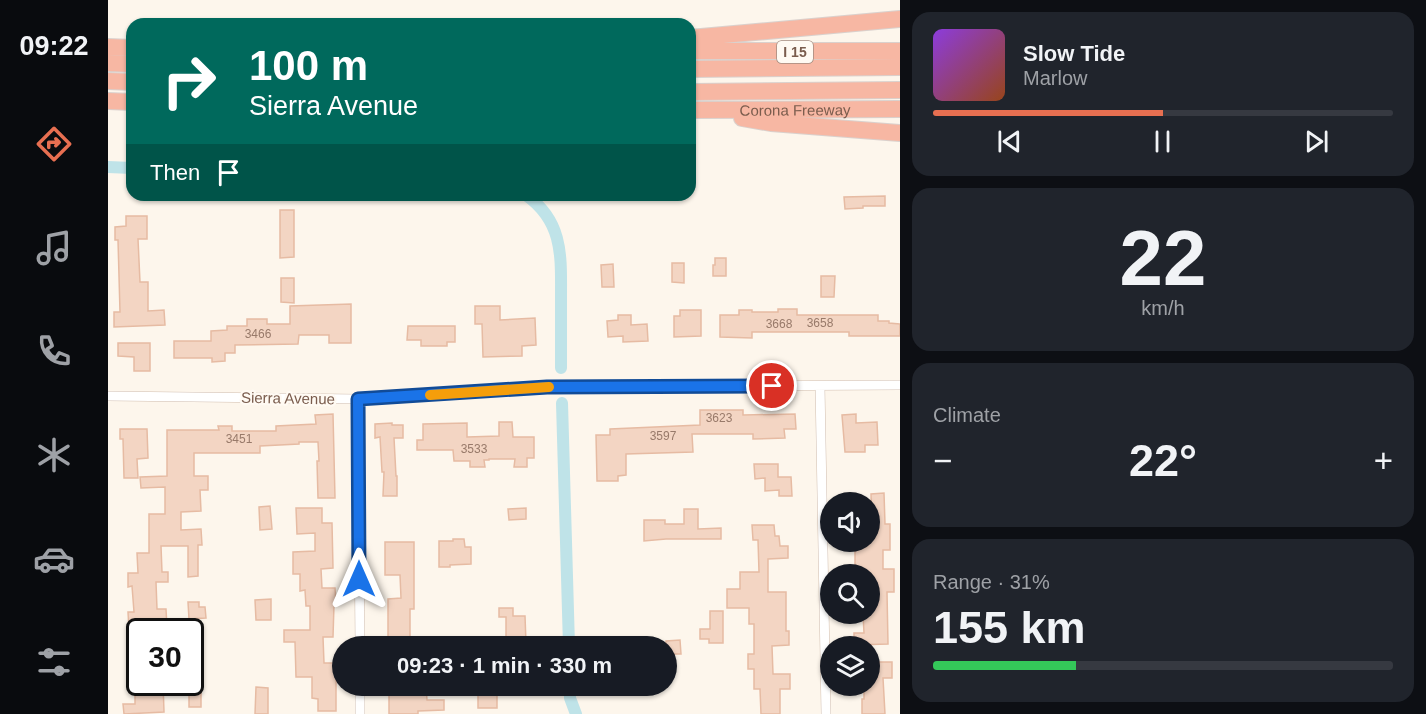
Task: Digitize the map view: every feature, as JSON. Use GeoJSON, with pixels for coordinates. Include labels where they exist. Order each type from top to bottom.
{"type":"FeatureCollection","features":[{"type":"Feature","properties":{"kind":"highway"},"geometry":{"type":"LineString","coordinates":[[696,37],[900,20]]}},
{"type":"Feature","properties":{"kind":"highway"},"geometry":{"type":"LineString","coordinates":[[108,47],[126,48]]}},
{"type":"Feature","properties":{"kind":"highway","name":"I 15"},"geometry":{"type":"LineString","coordinates":[[696,51],[900,51]]}},
{"type":"Feature","properties":{"kind":"highway"},"geometry":{"type":"LineString","coordinates":[[108,63],[126,64]]}},
{"type":"Feature","properties":{"kind":"highway"},"geometry":{"type":"LineString","coordinates":[[696,69],[900,67]]}},
{"type":"Feature","properties":{"kind":"highway"},"geometry":{"type":"LineString","coordinates":[[108,81],[126,82]]}},
{"type":"Feature","properties":{"kind":"highway"},"geometry":{"type":"LineString","coordinates":[[696,92],[900,90]]}},
{"type":"Feature","properties":{"kind":"highway"},"geometry":{"type":"LineString","coordinates":[[108,101],[126,102]]}},
{"type":"Feature","properties":{"kind":"highway","name":"Corona Freeway"},"geometry":{"type":"LineString","coordinates":[[696,110],[900,109]]}},
{"type":"Feature","properties":{"kind":"highway"},"geometry":{"type":"LineString","coordinates":[[696,110],[771,123],[900,133]]}},
{"type":"Feature","properties":{"kind":"street","name":"Sierra Avenue"},"geometry":{"type":"LineString","coordinates":[[108,396],[358,399],[547,387],[900,385]]}},
{"type":"Feature","properties":{"kind":"street"},"geometry":{"type":"LineString","coordinates":[[820,386],[826,714]]}},
{"type":"Feature","properties":{"kind":"street"},"geometry":{"type":"LineString","coordinates":[[358,399],[360,636]]}},
{"type":"Feature","properties":{"kind":"street"},"geometry":{"type":"LineString","coordinates":[[360,696],[360,714]]}},
{"type":"Feature","properties":{"kind":"building"},"geometry":{"type":"Polygon","coordinates":[[[885,196],[885,206],[845,209],[844,197],[885,196]]]}},
{"type":"Feature","properties":{"kind":"building"},"geometry":{"type":"Polygon","coordinates":[[[280,210],[294,210],[294,257],[280,258],[280,210]]]}},
{"type":"Feature","properties":{"kind":"building"},"geometry":{"type":"Polygon","coordinates":[[[126,216],[147,216],[147,239],[138,239],[140,282],[148,282],[148,311],[164,310],[165,325],[114,327],[114,312],[120,312],[118,240],[115,240],[115,227],[126,226],[126,216]]]}},
{"type":"Feature","properties":{"kind":"building"},"geometry":{"type":"Polygon","coordinates":[[[715,258],[726,258],[726,276],[713,276],[715,258]]]}},
{"type":"Feature","properties":{"kind":"building"},"geometry":{"type":"Polygon","coordinates":[[[672,263],[684,263],[684,283],[672,282],[672,263]]]}},
{"type":"Feature","properties":{"kind":"building"},"geometry":{"type":"Polygon","coordinates":[[[613,264],[614,287],[602,287],[601,265],[613,264]]]}},
{"type":"Feature","properties":{"kind":"building"},"geometry":{"type":"Polygon","coordinates":[[[821,276],[835,276],[834,297],[821,297],[821,276]]]}},
{"type":"Feature","properties":{"kind":"building"},"geometry":{"type":"Polygon","coordinates":[[[281,278],[294,278],[294,303],[281,302],[281,278]]]}},
{"type":"Feature","properties":{"kind":"building"},"geometry":{"type":"Polygon","coordinates":[[[351,304],[351,343],[329,343],[329,335],[299,335],[298,344],[235,345],[235,353],[225,353],[225,361],[212,362],[212,358],[174,358],[174,341],[211,341],[211,331],[227,330],[227,326],[247,326],[247,319],[267,319],[267,324],[290,324],[290,306],[351,304]]]}},
{"type":"Feature","properties":{"kind":"building"},"geometry":{"type":"Polygon","coordinates":[[[475,306],[500,306],[500,320],[535,318],[536,345],[522,346],[522,356],[483,357],[482,324],[475,324],[475,306]]]}},
{"type":"Feature","properties":{"kind":"building"},"geometry":{"type":"Polygon","coordinates":[[[778,309],[797,309],[797,315],[878,315],[878,321],[900,324],[900,336],[849,336],[849,332],[752,332],[752,338],[720,337],[720,315],[739,315],[739,310],[778,312],[778,309]]]}},
{"type":"Feature","properties":{"kind":"building"},"geometry":{"type":"Polygon","coordinates":[[[680,310],[701,310],[701,336],[674,337],[674,316],[680,316],[680,310]]]}},
{"type":"Feature","properties":{"kind":"building"},"geometry":{"type":"Polygon","coordinates":[[[618,315],[631,315],[631,325],[647,324],[648,341],[623,342],[623,336],[608,337],[607,321],[618,320],[618,315]]]}},
{"type":"Feature","properties":{"kind":"building"},"geometry":{"type":"Polygon","coordinates":[[[408,326],[455,326],[455,342],[447,342],[447,346],[421,346],[421,340],[407,340],[408,326]]]}},
{"type":"Feature","properties":{"kind":"building"},"geometry":{"type":"Polygon","coordinates":[[[118,343],[150,343],[150,371],[134,371],[134,357],[118,356],[118,343]]]}},
{"type":"Feature","properties":{"kind":"building"},"geometry":{"type":"Polygon","coordinates":[[[700,410],[743,410],[743,415],[795,414],[796,429],[784,429],[785,438],[753,439],[753,434],[692,434],[693,452],[626,454],[626,475],[618,476],[618,481],[597,481],[596,435],[610,435],[610,429],[700,425],[700,410]]]}},
{"type":"Feature","properties":{"kind":"building"},"geometry":{"type":"Polygon","coordinates":[[[333,414],[335,498],[318,498],[318,442],[260,446],[260,453],[194,453],[194,476],[208,476],[208,490],[200,490],[201,511],[181,512],[181,530],[201,529],[202,545],[198,545],[198,576],[188,577],[188,546],[161,546],[162,572],[168,572],[168,582],[156,582],[157,609],[166,609],[166,618],[128,618],[128,612],[134,612],[132,586],[128,587],[128,573],[138,573],[137,553],[149,553],[149,514],[165,514],[165,487],[141,488],[140,477],[167,476],[167,430],[219,430],[218,426],[232,426],[232,431],[276,431],[276,426],[316,424],[315,415],[333,414]]]}},
{"type":"Feature","properties":{"kind":"building"},"geometry":{"type":"Polygon","coordinates":[[[856,414],[856,423],[877,422],[878,445],[865,445],[865,452],[845,452],[842,415],[856,414]]]}},
{"type":"Feature","properties":{"kind":"building"},"geometry":{"type":"Polygon","coordinates":[[[499,422],[512,422],[513,437],[534,437],[534,458],[527,458],[527,467],[514,467],[515,459],[489,459],[484,460],[485,467],[470,467],[470,461],[454,461],[453,450],[417,450],[417,440],[423,440],[423,424],[467,423],[467,437],[499,436],[499,422]]]}},
{"type":"Feature","properties":{"kind":"building"},"geometry":{"type":"Polygon","coordinates":[[[392,423],[392,425],[403,425],[403,438],[394,438],[397,496],[383,496],[384,472],[382,472],[380,437],[375,438],[375,424],[392,423]]]}},
{"type":"Feature","properties":{"kind":"building"},"geometry":{"type":"Polygon","coordinates":[[[120,429],[147,429],[148,458],[137,459],[138,478],[124,478],[123,439],[120,439],[120,429]]]}},
{"type":"Feature","properties":{"kind":"building"},"geometry":{"type":"Polygon","coordinates":[[[754,464],[778,464],[778,477],[791,477],[792,496],[779,496],[779,490],[765,491],[765,478],[755,479],[754,464]]]}},
{"type":"Feature","properties":{"kind":"building"},"geometry":{"type":"Polygon","coordinates":[[[880,493],[884,493],[885,524],[890,524],[890,550],[883,550],[883,569],[894,569],[894,592],[887,592],[888,644],[880,644],[880,636],[854,636],[854,633],[864,633],[864,624],[880,624],[880,564],[855,564],[855,552],[880,552],[880,493]]]}},
{"type":"Feature","properties":{"kind":"building"},"geometry":{"type":"Polygon","coordinates":[[[270,506],[272,529],[260,530],[259,507],[270,506]]]}},
{"type":"Feature","properties":{"kind":"building"},"geometry":{"type":"Polygon","coordinates":[[[296,508],[322,508],[322,523],[332,523],[333,568],[321,569],[322,588],[335,588],[333,636],[323,637],[324,663],[332,663],[332,696],[336,696],[336,711],[318,711],[318,699],[312,698],[312,677],[296,677],[295,642],[284,642],[284,630],[310,630],[310,606],[306,606],[305,590],[300,591],[300,574],[293,574],[293,552],[315,551],[315,533],[297,534],[296,508]]]}},
{"type":"Feature","properties":{"kind":"building"},"geometry":{"type":"Polygon","coordinates":[[[526,508],[526,519],[509,520],[508,509],[526,508]]]}},
{"type":"Feature","properties":{"kind":"building"},"geometry":{"type":"Polygon","coordinates":[[[684,509],[698,509],[698,529],[721,528],[721,539],[644,541],[644,520],[665,520],[665,524],[684,524],[684,509]]]}},
{"type":"Feature","properties":{"kind":"building"},"geometry":{"type":"Polygon","coordinates":[[[752,525],[774,525],[775,536],[779,536],[780,546],[788,546],[788,558],[768,559],[768,592],[786,592],[786,631],[789,631],[789,645],[772,646],[773,674],[790,674],[790,689],[780,689],[780,714],[761,714],[760,689],[754,689],[754,669],[748,669],[748,654],[754,654],[754,624],[749,624],[749,608],[727,608],[727,589],[740,589],[740,572],[759,572],[758,540],[753,540],[752,525]]]}},
{"type":"Feature","properties":{"kind":"building"},"geometry":{"type":"Polygon","coordinates":[[[453,539],[464,539],[465,547],[471,547],[471,564],[439,567],[439,541],[453,541],[453,539]]]}},
{"type":"Feature","properties":{"kind":"building"},"geometry":{"type":"Polygon","coordinates":[[[385,542],[414,542],[414,609],[410,609],[410,636],[388,636],[388,599],[401,598],[400,575],[385,575],[385,542]]]}},
{"type":"Feature","properties":{"kind":"building"},"geometry":{"type":"Polygon","coordinates":[[[271,599],[271,620],[256,620],[255,600],[271,599]]]}},
{"type":"Feature","properties":{"kind":"building"},"geometry":{"type":"Polygon","coordinates":[[[188,602],[199,602],[199,607],[205,607],[206,618],[189,618],[188,602]]]}},
{"type":"Feature","properties":{"kind":"building"},"geometry":{"type":"Polygon","coordinates":[[[499,608],[513,608],[513,616],[525,616],[526,636],[506,636],[506,617],[499,617],[499,608]]]}},
{"type":"Feature","properties":{"kind":"building"},"geometry":{"type":"Polygon","coordinates":[[[710,611],[723,611],[723,643],[709,643],[709,639],[700,639],[700,629],[710,629],[710,611]]]}},
{"type":"Feature","properties":{"kind":"building"},"geometry":{"type":"Polygon","coordinates":[[[677,640],[680,640],[681,654],[677,654],[677,640]]]}},
{"type":"Feature","properties":{"kind":"building"},"geometry":{"type":"Polygon","coordinates":[[[880,662],[892,662],[892,678],[883,678],[885,714],[862,714],[862,699],[864,696],[880,696],[880,662]]]}},
{"type":"Feature","properties":{"kind":"building"},"geometry":{"type":"Polygon","coordinates":[[[256,687],[268,688],[268,714],[255,714],[256,687]]]}},
{"type":"Feature","properties":{"kind":"building"},"geometry":{"type":"Polygon","coordinates":[[[135,696],[163,696],[164,712],[124,714],[123,704],[135,704],[135,696]]]}},
{"type":"Feature","properties":{"kind":"building"},"geometry":{"type":"Polygon","coordinates":[[[189,696],[201,696],[201,707],[189,707],[189,696]]]}},
{"type":"Feature","properties":{"kind":"building"},"geometry":{"type":"Polygon","coordinates":[[[389,696],[427,696],[427,700],[444,700],[444,710],[418,711],[418,714],[389,714],[389,696]]]}},
{"type":"Feature","properties":{"kind":"building"},"geometry":{"type":"Polygon","coordinates":[[[478,696],[497,696],[497,708],[478,708],[478,696]]]}},
{"type":"Feature","properties":{"kind":"waterway"},"geometry":{"type":"LineString","coordinates":[[108,167],[126,168]]}},
{"type":"Feature","properties":{"kind":"waterway"},"geometry":{"type":"LineString","coordinates":[[533,201],[548,217],[558,241],[561,269],[561,368]]}},
{"type":"Feature","properties":{"kind":"waterway"},"geometry":{"type":"LineString","coordinates":[[562,403],[569,636]]}},
{"type":"Feature","properties":{"kind":"waterway"},"geometry":{"type":"LineString","coordinates":[[570,696],[576,714]]}},
{"type":"Feature","properties":{"kind":"slow traffic"},"geometry":{"type":"LineString","coordinates":[[430,395],[549,387]]}},
{"type":"Feature","properties":{"kind":"route"},"geometry":{"type":"LineString","coordinates":[[359,579],[358,399],[547,387],[772,386]]}}]}
